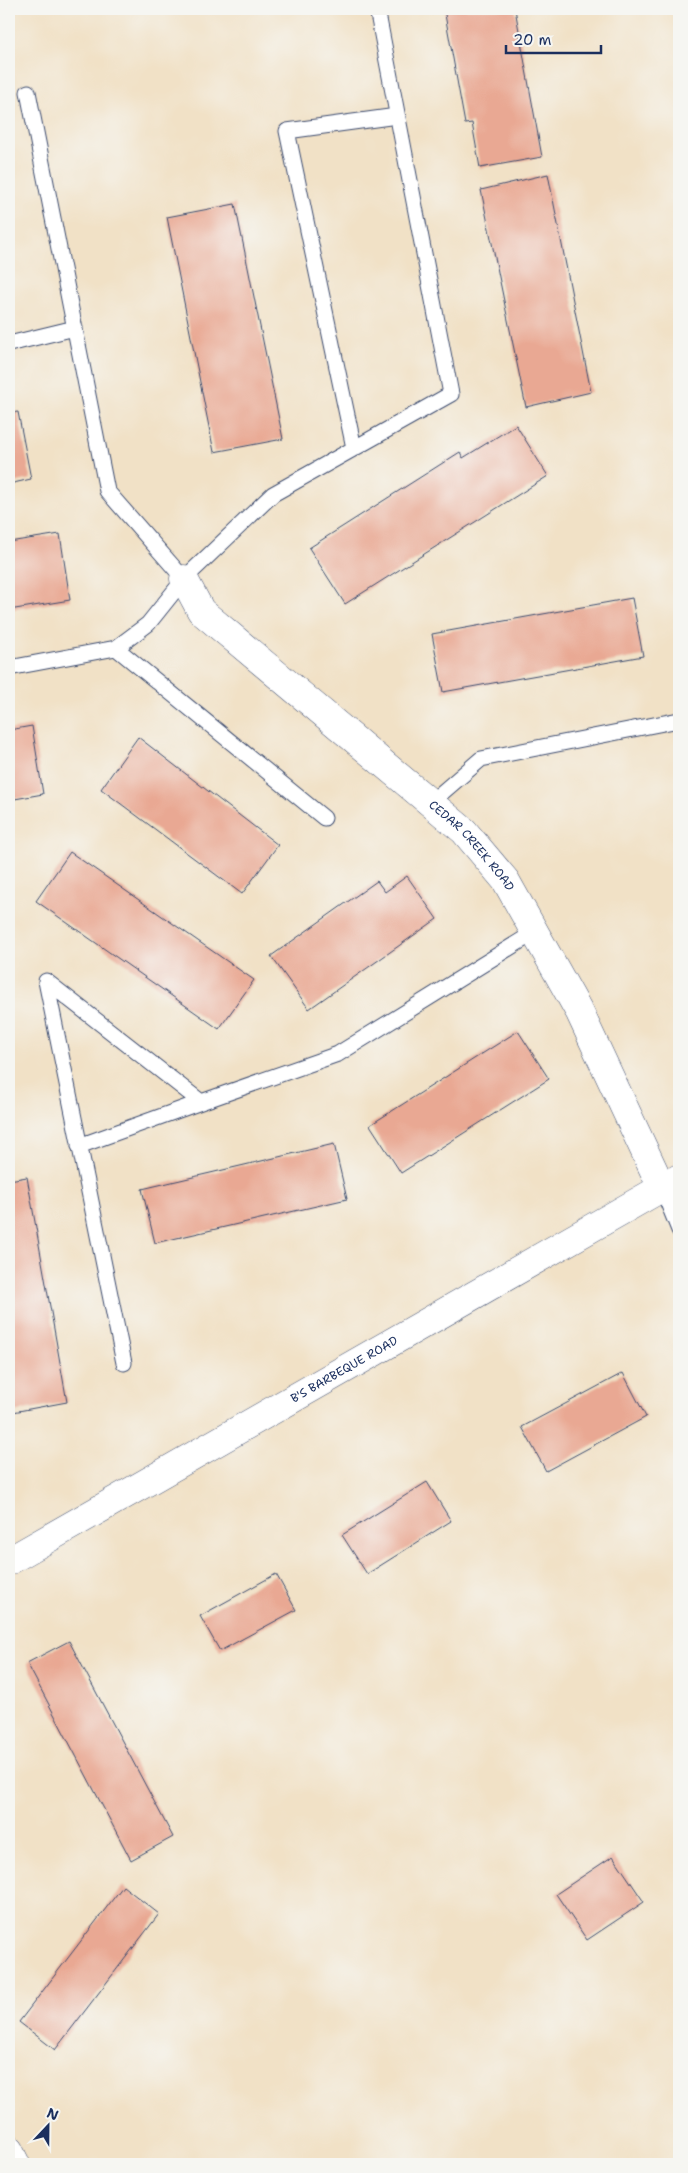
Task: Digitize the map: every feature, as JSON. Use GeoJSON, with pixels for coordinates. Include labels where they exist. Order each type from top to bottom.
{"type":"FeatureCollection","features":[{"type":"Feature","properties":{"kind":"street","name":"CEDAR CREEK ROAD"},"geometry":{"type":"LineString","coordinates":[[184,579],[201,611],[464,831],[506,881],[580,1013],[671,1183]]}},
{"type":"Feature","properties":{"kind":"street","name":"B'S BARBEQUE ROAD"},"geometry":{"type":"LineString","coordinates":[[9,1561],[671,1183]]}},
{"type":"Feature","properties":{"kind":"street"},"geometry":{"type":"LineString","coordinates":[[9,2150],[16,2164]]}},
{"type":"Feature","properties":{"kind":"lane"},"geometry":{"type":"LineString","coordinates":[[9,668],[116,648],[148,624],[184,579],[273,494],[451,394],[376,9]]}},
{"type":"Feature","properties":{"kind":"lane"},"geometry":{"type":"LineString","coordinates":[[28,92],[107,491],[184,579]]}},
{"type":"Feature","properties":{"kind":"lane"},"geometry":{"type":"LineString","coordinates":[[354,448],[287,131],[397,116]]}},
{"type":"Feature","properties":{"kind":"lane"},"geometry":{"type":"LineString","coordinates":[[9,344],[75,328]]}},
{"type":"Feature","properties":{"kind":"lane"},"geometry":{"type":"LineString","coordinates":[[116,648],[324,818]]}},
{"type":"Feature","properties":{"kind":"lane"},"geometry":{"type":"LineString","coordinates":[[430,803],[481,759],[679,720]]}},
{"type":"Feature","properties":{"kind":"lane"},"geometry":{"type":"LineString","coordinates":[[79,1146],[338,1054],[535,932]]}},
{"type":"Feature","properties":{"kind":"lane"},"geometry":{"type":"LineString","coordinates":[[124,1363],[46,981],[201,1102]]}},
{"type":"Feature","properties":{"kind":"lane"},"geometry":{"type":"LineString","coordinates":[[671,1183],[679,1230]]}},
{"type":"Feature","properties":{"kind":"building"},"geometry":{"type":"Polygon","coordinates":[[[444,9],[515,9],[542,157],[480,168],[472,123],[465,124],[444,9]]]}},
{"type":"Feature","properties":{"kind":"building"},"geometry":{"type":"Polygon","coordinates":[[[548,174],[591,392],[526,407],[481,190],[548,174]]]}},
{"type":"Feature","properties":{"kind":"building"},"geometry":{"type":"Polygon","coordinates":[[[235,204],[283,439],[214,452],[167,217],[235,204]]]}},
{"type":"Feature","properties":{"kind":"building"},"geometry":{"type":"Polygon","coordinates":[[[18,412],[31,479],[9,484],[9,413],[18,412]]]}},
{"type":"Feature","properties":{"kind":"building"},"geometry":{"type":"Polygon","coordinates":[[[516,425],[548,476],[345,604],[309,548],[460,452],[463,458],[516,425]]]}},
{"type":"Feature","properties":{"kind":"building"},"geometry":{"type":"Polygon","coordinates":[[[60,534],[70,600],[9,610],[9,542],[60,534]]]}},
{"type":"Feature","properties":{"kind":"building"},"geometry":{"type":"Polygon","coordinates":[[[632,598],[643,656],[443,692],[432,634],[632,598]]]}},
{"type":"Feature","properties":{"kind":"building"},"geometry":{"type":"Polygon","coordinates":[[[32,726],[43,794],[9,800],[9,730],[32,726]]]}},
{"type":"Feature","properties":{"kind":"building"},"geometry":{"type":"Polygon","coordinates":[[[138,737],[278,845],[242,894],[101,789],[138,737]]]}},
{"type":"Feature","properties":{"kind":"building"},"geometry":{"type":"Polygon","coordinates":[[[70,852],[254,980],[219,1029],[36,901],[70,852]]]}},
{"type":"Feature","properties":{"kind":"building"},"geometry":{"type":"Polygon","coordinates":[[[407,876],[437,919],[309,1009],[271,956],[377,881],[385,892],[407,876]]]}},
{"type":"Feature","properties":{"kind":"building"},"geometry":{"type":"Polygon","coordinates":[[[518,1031],[549,1079],[401,1173],[370,1125],[518,1031]]]}},
{"type":"Feature","properties":{"kind":"building"},"geometry":{"type":"Polygon","coordinates":[[[334,1144],[347,1199],[155,1243],[142,1189],[334,1144]]]}},
{"type":"Feature","properties":{"kind":"building"},"geometry":{"type":"Polygon","coordinates":[[[27,1177],[67,1402],[13,1412],[9,1390],[9,1180],[27,1177]]]}},
{"type":"Feature","properties":{"kind":"building"},"geometry":{"type":"Polygon","coordinates":[[[623,1373],[646,1417],[546,1471],[522,1427],[623,1373]]]}},
{"type":"Feature","properties":{"kind":"building"},"geometry":{"type":"Polygon","coordinates":[[[427,1482],[451,1521],[367,1574],[342,1535],[427,1482]]]}},
{"type":"Feature","properties":{"kind":"building"},"geometry":{"type":"Polygon","coordinates":[[[276,1574],[296,1610],[220,1651],[200,1616],[276,1574]]]}},
{"type":"Feature","properties":{"kind":"building"},"geometry":{"type":"Polygon","coordinates":[[[69,1641],[173,1837],[131,1860],[27,1663],[69,1641]]]}},
{"type":"Feature","properties":{"kind":"building"},"geometry":{"type":"Polygon","coordinates":[[[613,1856],[644,1902],[587,1940],[556,1894],[613,1856]]]}},
{"type":"Feature","properties":{"kind":"building"},"geometry":{"type":"Polygon","coordinates":[[[123,1886],[159,1914],[55,2050],[19,2022],[123,1886]]]}}]}
